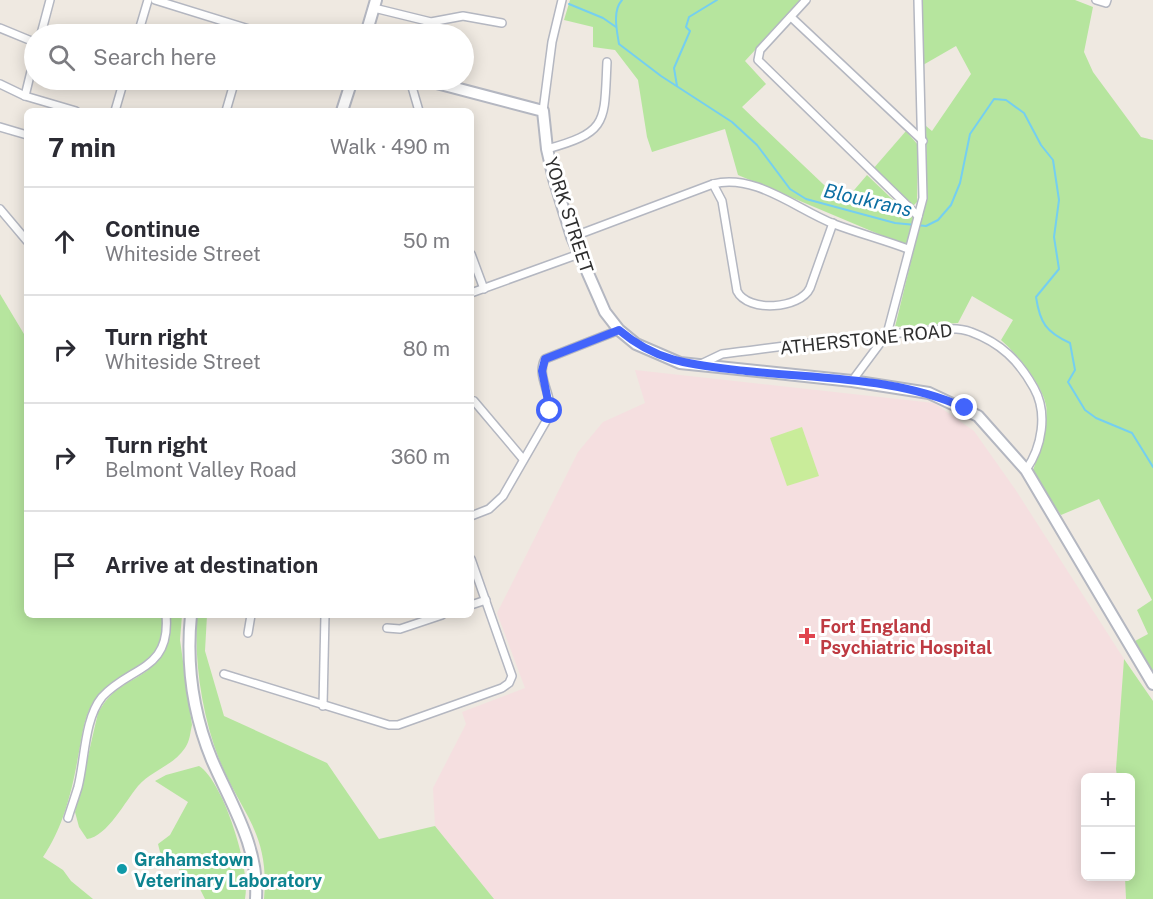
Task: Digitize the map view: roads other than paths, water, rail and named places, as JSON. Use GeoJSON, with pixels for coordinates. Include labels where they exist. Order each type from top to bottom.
{"type":"FeatureCollection","features":[{"type":"Feature","properties":{"kind":"street"},"geometry":{"type":"LineString","coordinates":[[44,24],[50,0]]}},
{"type":"Feature","properties":{"kind":"street"},"geometry":{"type":"LineString","coordinates":[[141,24],[148,0]]}},
{"type":"Feature","properties":{"kind":"street"},"geometry":{"type":"LineString","coordinates":[[155,0],[226,24]]}},
{"type":"Feature","properties":{"kind":"street","name":"YORK STREET"},"geometry":{"type":"LineString","coordinates":[[562,0],[552,42],[543,111],[547,149],[572,237],[605,312],[619,330],[636,344],[661,357],[699,366],[852,381],[929,393],[965,408],[992,430],[1026,470],[1153,684]]}},
{"type":"Feature","properties":{"kind":"street"},"geometry":{"type":"LineString","coordinates":[[806,0],[758,54],[758,60],[916,221]]}},
{"type":"Feature","properties":{"kind":"street"},"geometry":{"type":"LineString","coordinates":[[852,381],[887,334],[925,185],[918,0]]}},
{"type":"Feature","properties":{"kind":"street"},"geometry":{"type":"LineString","coordinates":[[1096,0],[1107,2]]}},
{"type":"Feature","properties":{"kind":"street"},"geometry":{"type":"LineString","coordinates":[[369,24],[375,4],[431,22],[463,16],[502,23]]}},
{"type":"Feature","properties":{"kind":"street"},"geometry":{"type":"LineString","coordinates":[[790,17],[923,141]]}},
{"type":"Feature","properties":{"kind":"street"},"geometry":{"type":"LineString","coordinates":[[0,28],[24,38]]}},
{"type":"Feature","properties":{"kind":"street"},"geometry":{"type":"LineString","coordinates":[[547,149],[583,137],[592,132],[602,120],[607,62]]}},
{"type":"Feature","properties":{"kind":"street"},"geometry":{"type":"LineString","coordinates":[[0,84],[25,96],[66,108]]}},
{"type":"Feature","properties":{"kind":"street"},"geometry":{"type":"LineString","coordinates":[[25,96],[26,90]]}},
{"type":"Feature","properties":{"kind":"street"},"geometry":{"type":"LineString","coordinates":[[116,108],[121,90]]}},
{"type":"Feature","properties":{"kind":"street"},"geometry":{"type":"LineString","coordinates":[[227,108],[232,90]]}},
{"type":"Feature","properties":{"kind":"street"},"geometry":{"type":"LineString","coordinates":[[343,108],[349,90]]}},
{"type":"Feature","properties":{"kind":"street"},"geometry":{"type":"LineString","coordinates":[[413,90],[418,108]]}},
{"type":"Feature","properties":{"kind":"street"},"geometry":{"type":"LineString","coordinates":[[463,90],[543,111]]}},
{"type":"Feature","properties":{"kind":"street"},"geometry":{"type":"LineString","coordinates":[[0,127],[24,134]]}},
{"type":"Feature","properties":{"kind":"street"},"geometry":{"type":"LineString","coordinates":[[572,237],[713,184],[735,182],[751,185],[833,223],[909,249]]}},
{"type":"Feature","properties":{"kind":"street"},"geometry":{"type":"LineString","coordinates":[[713,184],[722,201],[737,291],[741,298],[756,306],[798,301],[804,298],[810,288],[833,223]]}},
{"type":"Feature","properties":{"kind":"street"},"geometry":{"type":"LineString","coordinates":[[0,210],[24,238]]}},
{"type":"Feature","properties":{"kind":"street"},"geometry":{"type":"LineString","coordinates":[[474,292],[579,254]]}},
{"type":"Feature","properties":{"kind":"street"},"geometry":{"type":"LineString","coordinates":[[474,262],[484,289]]}},
{"type":"Feature","properties":{"kind":"street","name":"ATHERSTONE ROAD"},"geometry":{"type":"LineString","coordinates":[[699,366],[723,354],[887,334],[959,329],[970,331],[1014,357],[1040,402],[1040,437],[1036,452],[1026,470]]}},
{"type":"Feature","properties":{"kind":"street"},"geometry":{"type":"LineString","coordinates":[[474,515],[489,509],[498,502],[550,411],[542,371],[545,359],[619,330]]}},
{"type":"Feature","properties":{"kind":"street"},"geometry":{"type":"LineString","coordinates":[[474,401],[523,459]]}},
{"type":"Feature","properties":{"kind":"street"},"geometry":{"type":"LineString","coordinates":[[224,674],[380,724],[398,725],[502,688],[509,683],[512,676],[474,567]]}},
{"type":"Feature","properties":{"kind":"street"},"geometry":{"type":"LineString","coordinates":[[474,604],[486,600]]}},
{"type":"Feature","properties":{"kind":"street"},"geometry":{"type":"LineString","coordinates":[[68,818],[78,787],[96,706],[111,689],[156,658],[164,639],[166,618]]}},
{"type":"Feature","properties":{"kind":"street"},"geometry":{"type":"LineString","coordinates":[[191,618],[190,676],[197,718],[212,758],[247,834],[256,866],[256,899]]}},
{"type":"Feature","properties":{"kind":"street"},"geometry":{"type":"LineString","coordinates":[[248,633],[250,618]]}},
{"type":"Feature","properties":{"kind":"street"},"geometry":{"type":"LineString","coordinates":[[323,706],[325,618]]}},
{"type":"Feature","properties":{"kind":"street"},"geometry":{"type":"LineString","coordinates":[[387,628],[400,629],[433,618]]}},
{"type":"Feature","properties":{"kind":"waterway","name":"Bloukrans"},"geometry":{"type":"LineString","coordinates":[[622,0],[616,15],[619,44],[661,76],[732,122],[757,145],[790,189],[806,199],[895,223],[926,226],[938,220],[951,205],[960,183],[970,134],[994,99],[1006,100],[1024,113],[1041,145],[1053,160],[1059,200],[1054,237],[1059,269],[1036,297],[1042,320],[1055,335],[1070,343],[1075,370],[1068,382],[1085,410],[1096,418],[1132,433],[1153,467]]}},
{"type":"Feature","properties":{"kind":"waterway"},"geometry":{"type":"LineString","coordinates":[[677,86],[674,68],[690,31],[686,27],[689,17],[717,0]]}},
{"type":"Feature","properties":{"kind":"waterway"},"geometry":{"type":"LineString","coordinates":[[569,4],[603,18],[616,27]]}},
{"type":"Feature","properties":{"kind":"place","name":"Fort England Psychiatric Hospital"},"geometry":{"type":"Point","coordinates":[807,636]}},
{"type":"Feature","properties":{"kind":"place","name":"Grahamstown Veterinary Laboratory"},"geometry":{"type":"Point","coordinates":[122,869]}}]}
